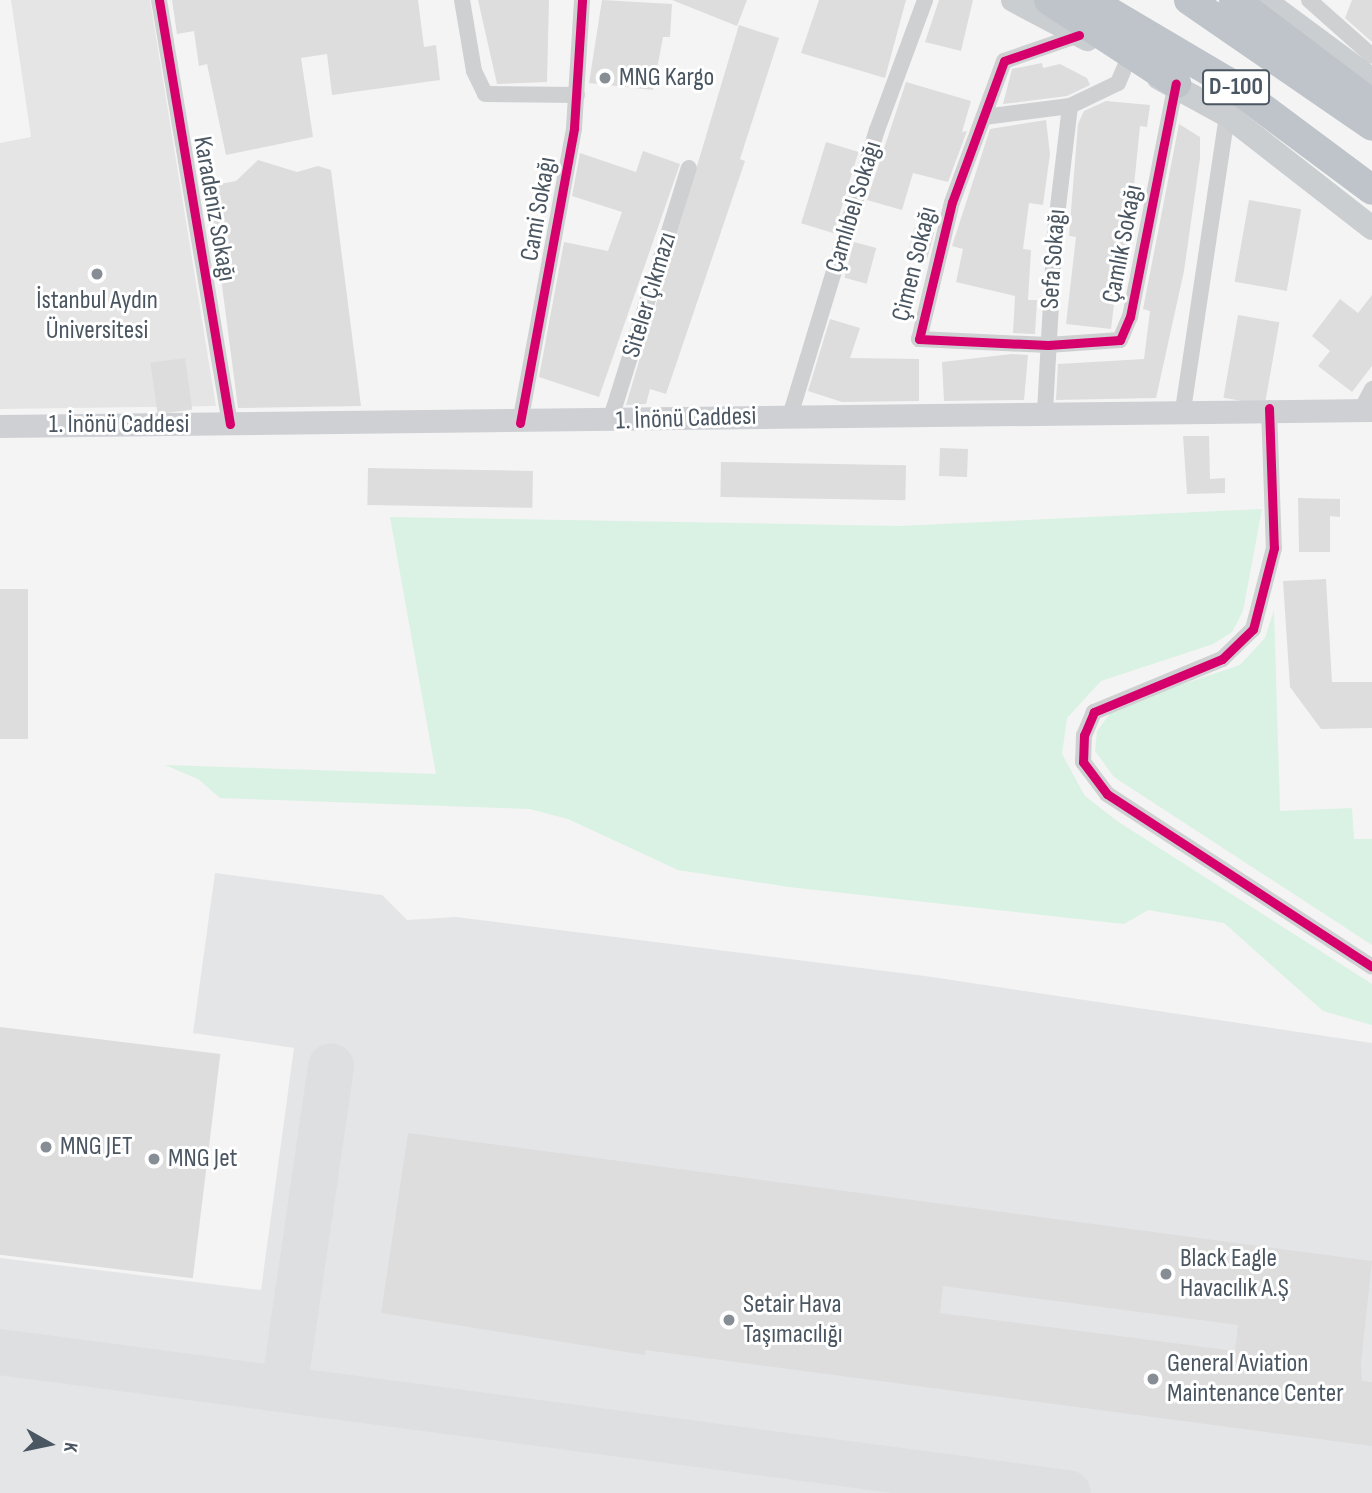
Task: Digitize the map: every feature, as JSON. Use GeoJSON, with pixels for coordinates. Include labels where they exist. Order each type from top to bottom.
{"type":"FeatureCollection","features":[{"type":"Feature","properties":{"kind":"highway"},"geometry":{"type":"LineString","coordinates":[[1049,0],[1176,83]]}},
{"type":"Feature","properties":{"kind":"highway","name":"D-100"},"geometry":{"type":"LineString","coordinates":[[1089,0],[1226,81],[1372,190]]}},
{"type":"Feature","properties":{"kind":"highway","name":"D-100"},"geometry":{"type":"LineString","coordinates":[[1189,0],[1372,125]]}},
{"type":"Feature","properties":{"kind":"highway"},"geometry":{"type":"LineString","coordinates":[[1234,0],[1372,104]]}},
{"type":"Feature","properties":{"kind":"main road"},"geometry":{"type":"LineString","coordinates":[[1013,0],[1127,62],[1176,83],[1227,115],[1372,228]]}},
{"type":"Feature","properties":{"kind":"main road"},"geometry":{"type":"LineString","coordinates":[[1264,0],[1372,80]]}},
{"type":"Feature","properties":{"kind":"main road","name":"1. İnönü Caddesi"},"geometry":{"type":"LineString","coordinates":[[0,426],[610,421],[1269,408],[1366,410]]}},
{"type":"Feature","properties":{"kind":"street","name":"Karadeniz Sokağı"},"geometry":{"type":"LineString","coordinates":[[159,0],[230,424]]}},
{"type":"Feature","properties":{"kind":"street"},"geometry":{"type":"LineString","coordinates":[[462,0],[474,72],[485,94],[578,95]]}},
{"type":"Feature","properties":{"kind":"street","name":"Cami Sokağı"},"geometry":{"type":"LineString","coordinates":[[520,422],[559,228],[578,95],[582,0]]}},
{"type":"Feature","properties":{"kind":"street","name":"Çamlıbel Sokağı"},"geometry":{"type":"LineString","coordinates":[[790,416],[877,130],[925,0]]}},
{"type":"Feature","properties":{"kind":"street"},"geometry":{"type":"LineString","coordinates":[[1309,0],[1372,56]]}},
{"type":"Feature","properties":{"kind":"street"},"geometry":{"type":"LineString","coordinates":[[1330,18],[1334,0]]}},
{"type":"Feature","properties":{"kind":"street"},"geometry":{"type":"LineString","coordinates":[[1079,35],[1004,61],[984,117],[1070,107],[1118,83],[1127,62]]}},
{"type":"Feature","properties":{"kind":"street","name":"Çamlık Sokağı"},"geometry":{"type":"LineString","coordinates":[[1048,345],[1120,340],[1130,317],[1176,83]]}},
{"type":"Feature","properties":{"kind":"street","name":"Sefa Sokağı"},"geometry":{"type":"LineString","coordinates":[[1045,411],[1048,345],[1070,107]]}},
{"type":"Feature","properties":{"kind":"street"},"geometry":{"type":"LineString","coordinates":[[1183,410],[1227,115]]}},
{"type":"Feature","properties":{"kind":"street","name":"Çimen Sokağı"},"geometry":{"type":"LineString","coordinates":[[984,117],[952,202],[919,339],[1048,345]]}},
{"type":"Feature","properties":{"kind":"street","name":"Siteler Çıkmazı"},"geometry":{"type":"LineString","coordinates":[[610,421],[689,168]]}},
{"type":"Feature","properties":{"kind":"street"},"geometry":{"type":"LineString","coordinates":[[1366,410],[1372,389]]}},
{"type":"Feature","properties":{"kind":"street"},"geometry":{"type":"LineString","coordinates":[[1269,408],[1274,548],[1253,629],[1222,659],[1094,712],[1084,735],[1083,762],[1107,794],[1372,967]]}},
{"type":"Feature","properties":{"kind":"shaded area","name":"İstanbul Aydın Üniversitesi"},"geometry":{"type":"Polygon","coordinates":[[[11,0],[150,0],[216,406],[0,409],[0,143],[31,137],[11,0]]]}},
{"type":"Feature","properties":{"kind":"shaded area"},"geometry":{"type":"Polygon","coordinates":[[[215,873],[382,895],[407,920],[456,917],[925,976],[1372,1043],[1372,1493],[0,1493],[0,1258],[261,1290],[294,1048],[193,1033],[215,873]]]}},
{"type":"Feature","properties":{"kind":"green space"},"geometry":{"type":"Polygon","coordinates":[[[1262,509],[1243,611],[1232,632],[1213,644],[1101,681],[1067,718],[1062,754],[1085,796],[1117,821],[1372,984],[1372,1025],[1323,1011],[1224,923],[1148,910],[1124,924],[789,887],[678,870],[568,819],[530,809],[220,798],[198,779],[165,765],[436,774],[390,517],[899,526],[1262,509]]]}},
{"type":"Feature","properties":{"kind":"green space"},"geometry":{"type":"Polygon","coordinates":[[[1274,610],[1280,811],[1352,808],[1354,839],[1372,839],[1372,945],[1114,777],[1095,751],[1097,731],[1115,707],[1240,665],[1265,638],[1274,610]]]}},
{"type":"Feature","properties":{"kind":"building"},"geometry":{"type":"Polygon","coordinates":[[[172,0],[418,0],[424,47],[436,45],[440,80],[332,95],[327,54],[301,58],[313,137],[226,155],[207,64],[199,66],[194,31],[177,34],[172,0]]]}},
{"type":"Feature","properties":{"kind":"building"},"geometry":{"type":"Polygon","coordinates":[[[478,0],[549,0],[547,82],[497,84],[478,0]]]}},
{"type":"Feature","properties":{"kind":"building"},"geometry":{"type":"Polygon","coordinates":[[[602,0],[672,4],[670,37],[663,37],[653,90],[589,83],[602,0]]]}},
{"type":"Feature","properties":{"kind":"building"},"geometry":{"type":"Polygon","coordinates":[[[672,0],[747,0],[737,26],[672,0]]]}},
{"type":"Feature","properties":{"kind":"building"},"geometry":{"type":"Polygon","coordinates":[[[819,0],[906,0],[885,78],[801,53],[819,0]]]}},
{"type":"Feature","properties":{"kind":"building"},"geometry":{"type":"Polygon","coordinates":[[[939,0],[973,0],[961,51],[925,42],[939,0]]]}},
{"type":"Feature","properties":{"kind":"building"},"geometry":{"type":"Polygon","coordinates":[[[1352,0],[1372,0],[1372,42],[1345,18],[1352,0]]]}},
{"type":"Feature","properties":{"kind":"building"},"geometry":{"type":"Polygon","coordinates":[[[739,25],[779,38],[740,159],[745,161],[666,394],[650,389],[646,404],[626,405],[739,25]]]}},
{"type":"Feature","properties":{"kind":"building"},"geometry":{"type":"Polygon","coordinates":[[[1042,63],[1043,68],[1060,64],[1087,78],[1090,85],[1067,96],[1003,104],[1012,69],[1042,63]]]}},
{"type":"Feature","properties":{"kind":"building"},"geometry":{"type":"Polygon","coordinates":[[[906,82],[971,101],[962,132],[967,131],[948,182],[913,173],[902,210],[867,200],[906,82]]]}},
{"type":"Feature","properties":{"kind":"building"},"geometry":{"type":"Polygon","coordinates":[[[1106,101],[1150,105],[1147,127],[1140,126],[1127,255],[1120,255],[1111,329],[1066,324],[1076,237],[1069,236],[1078,124],[1084,111],[1106,101]]]}},
{"type":"Feature","properties":{"kind":"building"},"geometry":{"type":"Polygon","coordinates":[[[1046,120],[1050,154],[1043,205],[1029,203],[1023,249],[1031,250],[1028,300],[1037,300],[1035,334],[1013,333],[1015,296],[956,282],[963,249],[952,246],[990,129],[1046,120]]]}},
{"type":"Feature","properties":{"kind":"building"},"geometry":{"type":"Polygon","coordinates":[[[1179,124],[1200,137],[1200,159],[1184,271],[1156,398],[1056,400],[1058,364],[1144,359],[1150,311],[1143,309],[1179,124]]]}},
{"type":"Feature","properties":{"kind":"building"},"geometry":{"type":"Polygon","coordinates":[[[826,142],[859,152],[834,233],[801,223],[826,142]]]}},
{"type":"Feature","properties":{"kind":"building"},"geometry":{"type":"Polygon","coordinates":[[[643,151],[680,164],[599,397],[539,377],[564,242],[608,251],[622,212],[572,196],[580,153],[636,172],[643,151]]]}},
{"type":"Feature","properties":{"kind":"building"},"geometry":{"type":"Polygon","coordinates":[[[258,160],[297,172],[318,166],[331,170],[361,406],[238,408],[209,186],[236,181],[258,160]]]}},
{"type":"Feature","properties":{"kind":"building"},"geometry":{"type":"Polygon","coordinates":[[[1249,200],[1301,209],[1287,291],[1235,282],[1249,200]]]}},
{"type":"Feature","properties":{"kind":"building"},"geometry":{"type":"Polygon","coordinates":[[[915,227],[934,232],[927,258],[908,253],[915,227]]]}},
{"type":"Feature","properties":{"kind":"building"},"geometry":{"type":"Polygon","coordinates":[[[854,242],[876,248],[867,284],[844,278],[854,242]]]}},
{"type":"Feature","properties":{"kind":"building"},"geometry":{"type":"Polygon","coordinates":[[[1372,295],[1372,366],[1352,392],[1318,366],[1330,351],[1312,336],[1340,299],[1358,313],[1372,295]]]}},
{"type":"Feature","properties":{"kind":"building"},"geometry":{"type":"Polygon","coordinates":[[[1238,315],[1279,322],[1265,405],[1223,398],[1238,315]]]}},
{"type":"Feature","properties":{"kind":"building"},"geometry":{"type":"Polygon","coordinates":[[[830,319],[860,328],[850,358],[919,359],[919,401],[842,402],[808,391],[830,319]]]}},
{"type":"Feature","properties":{"kind":"building"},"geometry":{"type":"Polygon","coordinates":[[[1012,354],[1028,355],[1024,400],[944,401],[942,362],[1012,354]]]}},
{"type":"Feature","properties":{"kind":"building"},"geometry":{"type":"Polygon","coordinates":[[[185,358],[192,409],[158,414],[150,363],[185,358]]]}},
{"type":"Feature","properties":{"kind":"building"},"geometry":{"type":"Polygon","coordinates":[[[1183,436],[1209,436],[1210,479],[1225,478],[1225,493],[1187,494],[1183,436]]]}},
{"type":"Feature","properties":{"kind":"building"},"geometry":{"type":"Polygon","coordinates":[[[940,448],[968,449],[967,477],[939,476],[940,448]]]}},
{"type":"Feature","properties":{"kind":"building"},"geometry":{"type":"Polygon","coordinates":[[[721,462],[906,465],[905,500],[720,497],[721,462]]]}},
{"type":"Feature","properties":{"kind":"building"},"geometry":{"type":"Polygon","coordinates":[[[368,468],[533,471],[532,508],[367,505],[368,468]]]}},
{"type":"Feature","properties":{"kind":"building"},"geometry":{"type":"Polygon","coordinates":[[[1298,498],[1340,499],[1340,517],[1330,516],[1330,552],[1299,552],[1298,498]]]}},
{"type":"Feature","properties":{"kind":"building"},"geometry":{"type":"Polygon","coordinates":[[[1326,579],[1332,682],[1372,682],[1372,728],[1321,729],[1290,687],[1283,581],[1326,579]]]}},
{"type":"Feature","properties":{"kind":"building"},"geometry":{"type":"Polygon","coordinates":[[[0,589],[28,589],[28,739],[0,739],[0,589]]]}},
{"type":"Feature","properties":{"kind":"building"},"geometry":{"type":"Polygon","coordinates":[[[0,1027],[220,1054],[193,1278],[0,1255],[0,1027]]]}},
{"type":"Feature","properties":{"kind":"building"},"geometry":{"type":"Polygon","coordinates":[[[408,1133],[1372,1261],[1361,1364],[1362,1381],[1372,1382],[1372,1446],[645,1350],[645,1355],[381,1313],[408,1133]],[[943,1286],[940,1313],[1235,1351],[1238,1325],[943,1286]]]}},
{"type":"Feature","properties":{"kind":"taxiway"},"geometry":{"type":"LineString","coordinates":[[284,1389],[331,1066]]}},
{"type":"Feature","properties":{"kind":"taxiway"},"geometry":{"type":"LineString","coordinates":[[0,1352],[1068,1493]]}},
{"type":"Feature","properties":{"kind":"cycle path"},"geometry":{"type":"LineString","coordinates":[[159,0],[230,424]]}},
{"type":"Feature","properties":{"kind":"cycle path"},"geometry":{"type":"LineString","coordinates":[[520,423],[574,128],[582,0]]}},
{"type":"Feature","properties":{"kind":"cycle path"},"geometry":{"type":"LineString","coordinates":[[1079,35],[1004,61],[952,202],[919,339],[1048,345],[1120,340],[1130,317],[1176,83]]}},
{"type":"Feature","properties":{"kind":"cycle path"},"geometry":{"type":"LineString","coordinates":[[1269,408],[1274,548],[1253,629],[1222,659],[1094,712],[1084,735],[1083,762],[1107,794],[1372,967]]}},
{"type":"Feature","properties":{"kind":"place","name":"MNG Kargo"},"geometry":{"type":"Point","coordinates":[605,78]}},
{"type":"Feature","properties":{"kind":"place","name":"İstanbul Aydın Üniversitesi"},"geometry":{"type":"Point","coordinates":[97,274]}},
{"type":"Feature","properties":{"kind":"place","name":"MNG JET"},"geometry":{"type":"Point","coordinates":[46,1147]}},
{"type":"Feature","properties":{"kind":"place","name":"MNG Jet"},"geometry":{"type":"Point","coordinates":[154,1159]}},
{"type":"Feature","properties":{"kind":"place","name":"Black Eagle Havacılık A.Ş"},"geometry":{"type":"Point","coordinates":[1166,1274]}},
{"type":"Feature","properties":{"kind":"place","name":"Setair Hava Taşımacılığı"},"geometry":{"type":"Point","coordinates":[729,1320]}},
{"type":"Feature","properties":{"kind":"place","name":"General Aviation Maintenance Center"},"geometry":{"type":"Point","coordinates":[1153,1379]}}]}
